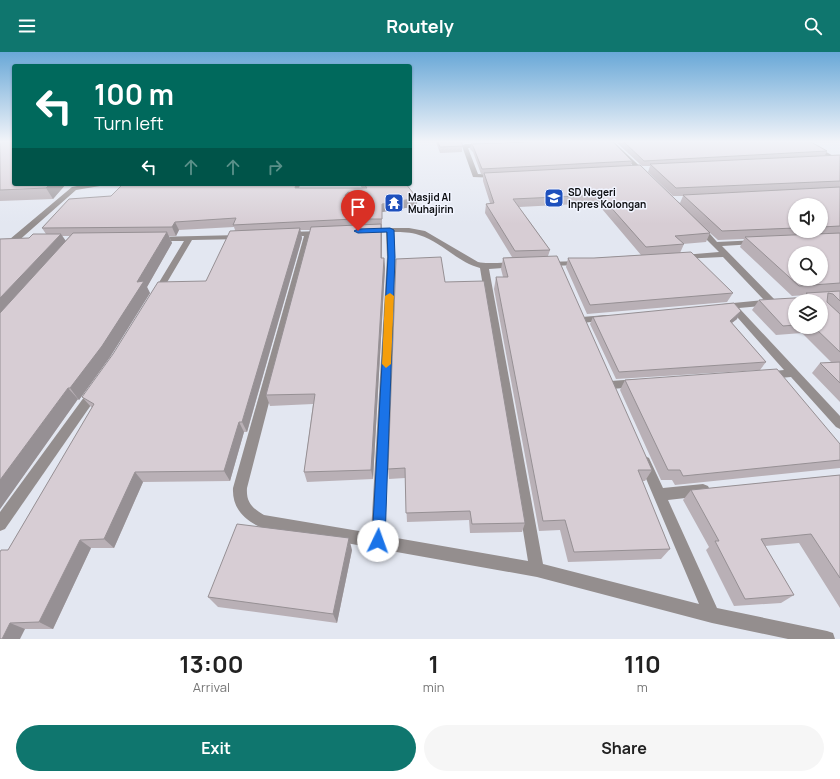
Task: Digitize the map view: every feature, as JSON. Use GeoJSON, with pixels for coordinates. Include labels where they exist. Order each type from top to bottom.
{"type":"FeatureCollection","features":[{"type":"Feature","properties":{"kind":"street"},"geometry":{"type":"LineString","coordinates":[[473,169],[475,176],[480,178],[504,176]]}},
{"type":"Feature","properties":{"kind":"street"},"geometry":{"type":"LineString","coordinates":[[639,169],[649,179]]}},
{"type":"Feature","properties":{"kind":"street"},"geometry":{"type":"LineString","coordinates":[[27,241],[10,241],[74,188],[87,186]]}},
{"type":"Feature","properties":{"kind":"street"},"geometry":{"type":"LineString","coordinates":[[350,203],[362,231]]}},
{"type":"Feature","properties":{"kind":"street"},"geometry":{"type":"LineString","coordinates":[[693,222],[775,302],[716,307]]}},
{"type":"Feature","properties":{"kind":"street"},"geometry":{"type":"LineString","coordinates":[[378,541],[391,257],[390,230]]}},
{"type":"Feature","properties":{"kind":"street"},"geometry":{"type":"LineString","coordinates":[[351,232],[407,230],[422,233],[433,238],[462,257],[484,266],[521,265]]}},
{"type":"Feature","properties":{"kind":"street"},"geometry":{"type":"LineString","coordinates":[[277,235],[330,232]]}},
{"type":"Feature","properties":{"kind":"street"},"geometry":{"type":"LineString","coordinates":[[309,233],[239,497],[242,506],[250,515],[262,522],[378,541],[537,570],[712,615],[827,639]]}},
{"type":"Feature","properties":{"kind":"street"},"geometry":{"type":"LineString","coordinates":[[151,239],[189,239],[245,236]]}},
{"type":"Feature","properties":{"kind":"street"},"geometry":{"type":"LineString","coordinates":[[148,307],[189,239]]}},
{"type":"Feature","properties":{"kind":"street"},"geometry":{"type":"LineString","coordinates":[[715,244],[762,242]]}},
{"type":"Feature","properties":{"kind":"street"},"geometry":{"type":"LineString","coordinates":[[671,258],[725,254]]}},
{"type":"Feature","properties":{"kind":"street"},"geometry":{"type":"LineString","coordinates":[[536,264],[588,262]]}},
{"type":"Feature","properties":{"kind":"street"},"geometry":{"type":"LineString","coordinates":[[558,264],[564,278]]}},
{"type":"Feature","properties":{"kind":"street"},"geometry":{"type":"LineString","coordinates":[[484,266],[537,570]]}},
{"type":"Feature","properties":{"kind":"street"},"geometry":{"type":"LineString","coordinates":[[576,306],[588,334]]}},
{"type":"Feature","properties":{"kind":"street"},"geometry":{"type":"LineString","coordinates":[[732,306],[840,424]]}},
{"type":"Feature","properties":{"kind":"street"},"geometry":{"type":"LineString","coordinates":[[582,320],[614,317]]}},
{"type":"Feature","properties":{"kind":"street"},"geometry":{"type":"LineString","coordinates":[[754,376],[793,373]]}},
{"type":"Feature","properties":{"kind":"street"},"geometry":{"type":"LineString","coordinates":[[0,524],[102,380]]}},
{"type":"Feature","properties":{"kind":"street"},"geometry":{"type":"LineString","coordinates":[[617,398],[609,381],[650,382]]}},
{"type":"Feature","properties":{"kind":"street"},"geometry":{"type":"LineString","coordinates":[[641,454],[712,615]]}},
{"type":"Feature","properties":{"kind":"street"},"geometry":{"type":"LineString","coordinates":[[660,495],[715,489]]}},
{"type":"Feature","properties":{"kind":"building"},"geometry":{"type":"Polygon","coordinates":[[[0,169],[12,169],[12,186],[48,186],[46,188],[0,190],[0,169]]]}},
{"type":"Feature","properties":{"kind":"building"},"geometry":{"type":"Polygon","coordinates":[[[554,169],[645,169],[710,233],[675,236],[684,244],[646,247],[600,195],[513,199],[550,250],[515,251],[486,204],[494,203],[484,173],[554,169]]]}},
{"type":"Feature","properties":{"kind":"building"},"geometry":{"type":"Polygon","coordinates":[[[656,169],[840,169],[840,181],[676,188],[656,169]]]}},
{"type":"Feature","properties":{"kind":"building"},"geometry":{"type":"Polygon","coordinates":[[[121,186],[296,186],[295,188],[367,188],[366,186],[408,186],[417,198],[382,204],[382,219],[365,219],[353,194],[348,192],[345,195],[354,219],[233,225],[236,218],[175,222],[172,227],[42,228],[69,199],[111,196],[121,186]]]}},
{"type":"Feature","properties":{"kind":"building"},"geometry":{"type":"Polygon","coordinates":[[[840,187],[840,226],[828,227],[828,198],[788,198],[788,228],[722,231],[683,195],[840,187]]]}},
{"type":"Feature","properties":{"kind":"building"},"geometry":{"type":"Polygon","coordinates":[[[381,224],[381,258],[384,258],[371,470],[304,472],[315,394],[266,395],[311,227],[381,224]]]}},
{"type":"Feature","properties":{"kind":"building"},"geometry":{"type":"Polygon","coordinates":[[[300,228],[242,422],[239,422],[224,471],[135,472],[104,539],[80,540],[39,622],[10,623],[2,639],[0,639],[0,552],[1,550],[8,550],[94,404],[82,397],[113,354],[158,282],[206,281],[230,231],[300,228]]]}},
{"type":"Feature","properties":{"kind":"building"},"geometry":{"type":"Polygon","coordinates":[[[167,232],[137,282],[144,281],[102,346],[70,388],[68,388],[0,480],[0,313],[73,233],[167,232]]]}},
{"type":"Feature","properties":{"kind":"building"},"geometry":{"type":"Polygon","coordinates":[[[840,233],[840,283],[828,284],[828,246],[788,246],[788,276],[745,237],[788,235],[788,238],[828,238],[828,234],[840,233]]]}},
{"type":"Feature","properties":{"kind":"building"},"geometry":{"type":"Polygon","coordinates":[[[33,234],[61,234],[0,298],[0,239],[29,238],[33,234]]]}},
{"type":"Feature","properties":{"kind":"building"},"geometry":{"type":"Polygon","coordinates":[[[691,252],[733,293],[590,305],[568,258],[594,258],[691,252]]]}},
{"type":"Feature","properties":{"kind":"building"},"geometry":{"type":"Polygon","coordinates":[[[557,256],[652,470],[638,470],[670,549],[574,552],[565,520],[543,521],[496,277],[508,277],[503,258],[557,256]]]}},
{"type":"Feature","properties":{"kind":"building"},"geometry":{"type":"Polygon","coordinates":[[[441,257],[445,282],[484,281],[525,523],[472,524],[470,511],[406,513],[405,468],[388,469],[396,259],[441,257]]]}},
{"type":"Feature","properties":{"kind":"building"},"geometry":{"type":"Polygon","coordinates":[[[840,291],[840,301],[833,294],[806,293],[840,291]]]}},
{"type":"Feature","properties":{"kind":"building"},"geometry":{"type":"Polygon","coordinates":[[[788,298],[788,326],[783,326],[759,300],[788,298]]]}},
{"type":"Feature","properties":{"kind":"building"},"geometry":{"type":"Polygon","coordinates":[[[734,303],[741,311],[730,321],[766,362],[619,372],[593,317],[734,303]]]}},
{"type":"Feature","properties":{"kind":"building"},"geometry":{"type":"Polygon","coordinates":[[[828,303],[840,314],[840,352],[821,334],[828,334],[828,303]]]}},
{"type":"Feature","properties":{"kind":"building"},"geometry":{"type":"Polygon","coordinates":[[[840,362],[840,383],[820,363],[840,362]]]}},
{"type":"Feature","properties":{"kind":"building"},"geometry":{"type":"Polygon","coordinates":[[[777,369],[840,444],[840,460],[683,476],[680,470],[668,470],[625,380],[777,369]]]}},
{"type":"Feature","properties":{"kind":"building"},"geometry":{"type":"Polygon","coordinates":[[[840,475],[840,578],[811,534],[761,539],[794,595],[745,599],[715,541],[719,541],[691,490],[840,475]]]}},
{"type":"Feature","properties":{"kind":"building"},"geometry":{"type":"Polygon","coordinates":[[[237,524],[349,538],[333,614],[208,597],[237,524]]]}},
{"type":"Feature","properties":{"kind":"slow traffic"},"geometry":{"type":"LineString","coordinates":[[386,364],[390,296]]}},
{"type":"Feature","properties":{"kind":"place","name":"SD Negeri Inpres Kolongan"},"geometry":{"type":"Point","coordinates":[554,198]}},
{"type":"Feature","properties":{"kind":"place","name":"Masjid Al Muhajirin"},"geometry":{"type":"Point","coordinates":[394,203]}},
{"type":"Feature","properties":{"kind":"route"},"geometry":{"type":"LineString","coordinates":[[358,231],[390,230],[391,257],[378,541]]}}]}
